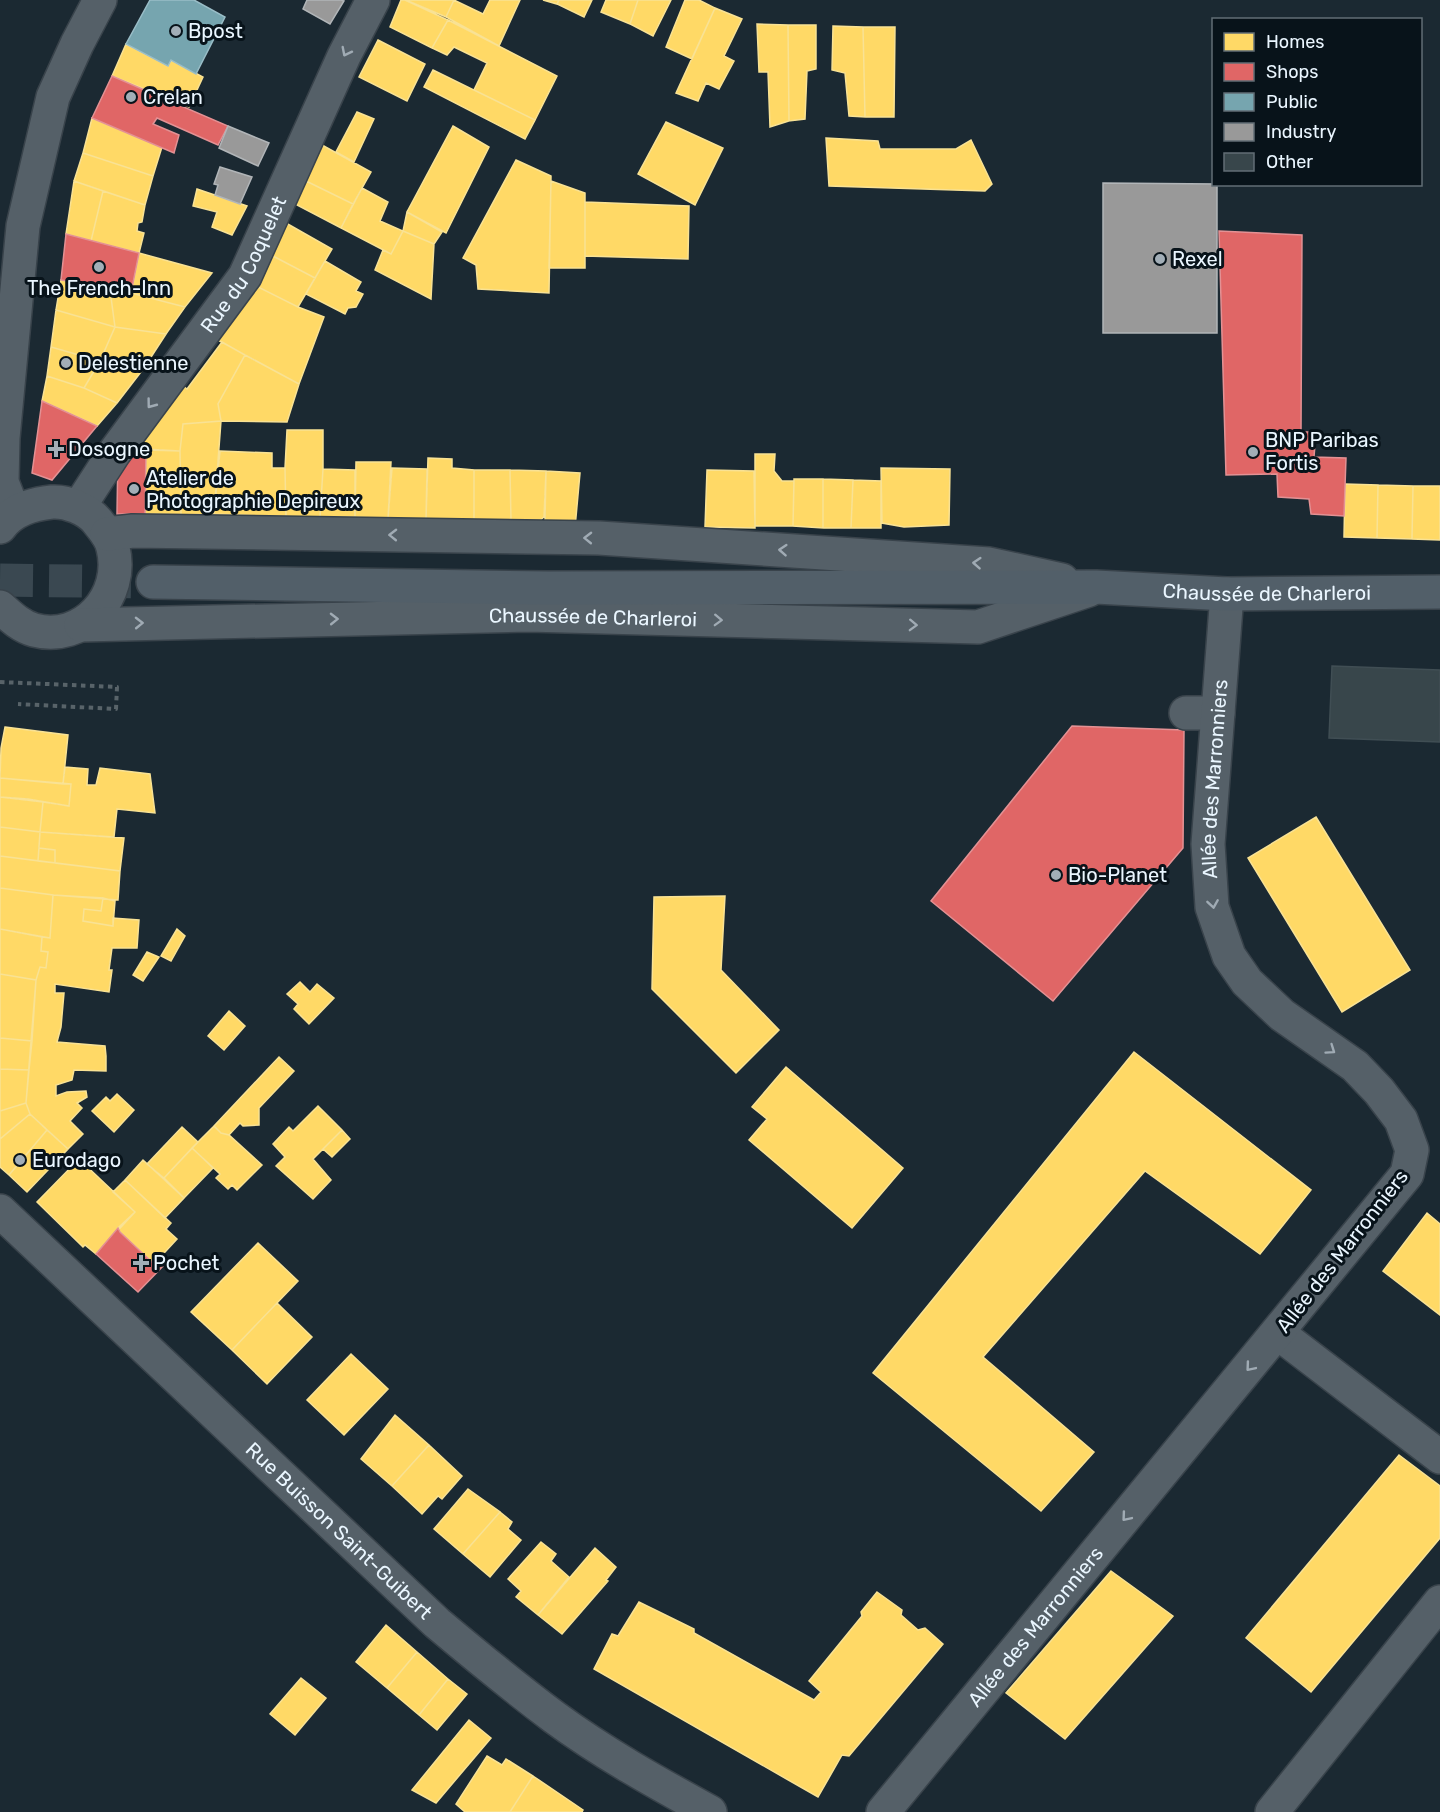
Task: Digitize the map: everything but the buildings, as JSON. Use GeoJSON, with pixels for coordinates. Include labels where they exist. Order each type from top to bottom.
{"type":"FeatureCollection","features":[{"type":"Feature","properties":{"kind":"main road","name":"Chaussée de Charleroi"},"geometry":{"type":"LineString","coordinates":[[153,582],[548,588],[1096,587],[1227,594],[1440,592]]}},
{"type":"Feature","properties":{"kind":"street"},"geometry":{"type":"LineString","coordinates":[[81,625],[102,606],[112,589],[116,568],[113,547],[107,534],[94,517],[79,507],[58,502],[34,504],[7,520],[2,482],[3,438],[23,226],[53,97],[100,0]]}},
{"type":"Feature","properties":{"kind":"street","name":"Rue du Coquelet"},"geometry":{"type":"LineString","coordinates":[[79,507],[114,453],[245,276],[344,56],[373,0]]}},
{"type":"Feature","properties":{"kind":"street","name":"Chaussée de Charleroi"},"geometry":{"type":"LineString","coordinates":[[107,534],[133,531],[599,538],[990,564],[1096,587]]}},
{"type":"Feature","properties":{"kind":"street","name":"Chaussée de Charleroi"},"geometry":{"type":"LineString","coordinates":[[5,621],[33,630],[56,632],[81,625],[528,615],[978,627],[1096,587]]}},
{"type":"Feature","properties":{"kind":"street","name":"Allée des Marronniers"},"geometry":{"type":"LineString","coordinates":[[883,1812],[1278,1334],[1407,1174],[1412,1150],[1401,1120],[1379,1091],[1355,1066],[1282,1015],[1247,982],[1229,956],[1212,907],[1202,713],[1207,663],[1227,594]]}},
{"type":"Feature","properties":{"kind":"street","name":"Rue Buisson Saint-Guibert"},"geometry":{"type":"LineString","coordinates":[[0,1211],[437,1623],[494,1671],[556,1718],[619,1760],[710,1812]]}},
{"type":"Feature","properties":{"kind":"street"},"geometry":{"type":"LineString","coordinates":[[1278,1334],[1440,1457]]}},
{"type":"Feature","properties":{"kind":"street"},"geometry":{"type":"LineString","coordinates":[[1272,1812],[1440,1602]]}},
{"type":"Feature","properties":{"kind":"path"},"geometry":{"type":"LineString","coordinates":[[0,682],[117,687],[116,709],[18,704]]}},
{"type":"Feature","properties":{"kind":"tunnel"},"geometry":{"type":"LineString","coordinates":[[0,580],[153,582]]}},
{"type":"Feature","properties":{"kind":"place","name":"Bpost"},"geometry":{"type":"Point","coordinates":[176,31]}},
{"type":"Feature","properties":{"kind":"place","name":"Crelan"},"geometry":{"type":"Point","coordinates":[131,97]}},
{"type":"Feature","properties":{"kind":"place","name":"Rexel"},"geometry":{"type":"Point","coordinates":[1160,259]}},
{"type":"Feature","properties":{"kind":"place","name":"The French-Inn"},"geometry":{"type":"Point","coordinates":[99,267]}},
{"type":"Feature","properties":{"kind":"place","name":"Delestienne"},"geometry":{"type":"Point","coordinates":[66,363]}},
{"type":"Feature","properties":{"kind":"place","name":"Dosogne"},"geometry":{"type":"Point","coordinates":[56,449]}},
{"type":"Feature","properties":{"kind":"place","name":"BNP Paribas Fortis"},"geometry":{"type":"Point","coordinates":[1253,452]}},
{"type":"Feature","properties":{"kind":"place","name":"Atelier de Photographie Depireux"},"geometry":{"type":"Point","coordinates":[134,489]}},
{"type":"Feature","properties":{"kind":"place","name":"Bio-Planet"},"geometry":{"type":"Point","coordinates":[1056,875]}},
{"type":"Feature","properties":{"kind":"place","name":"Eurodago"},"geometry":{"type":"Point","coordinates":[20,1160]}},
{"type":"Feature","properties":{"kind":"place","name":"Pochet"},"geometry":{"type":"Point","coordinates":[141,1263]}}]}
